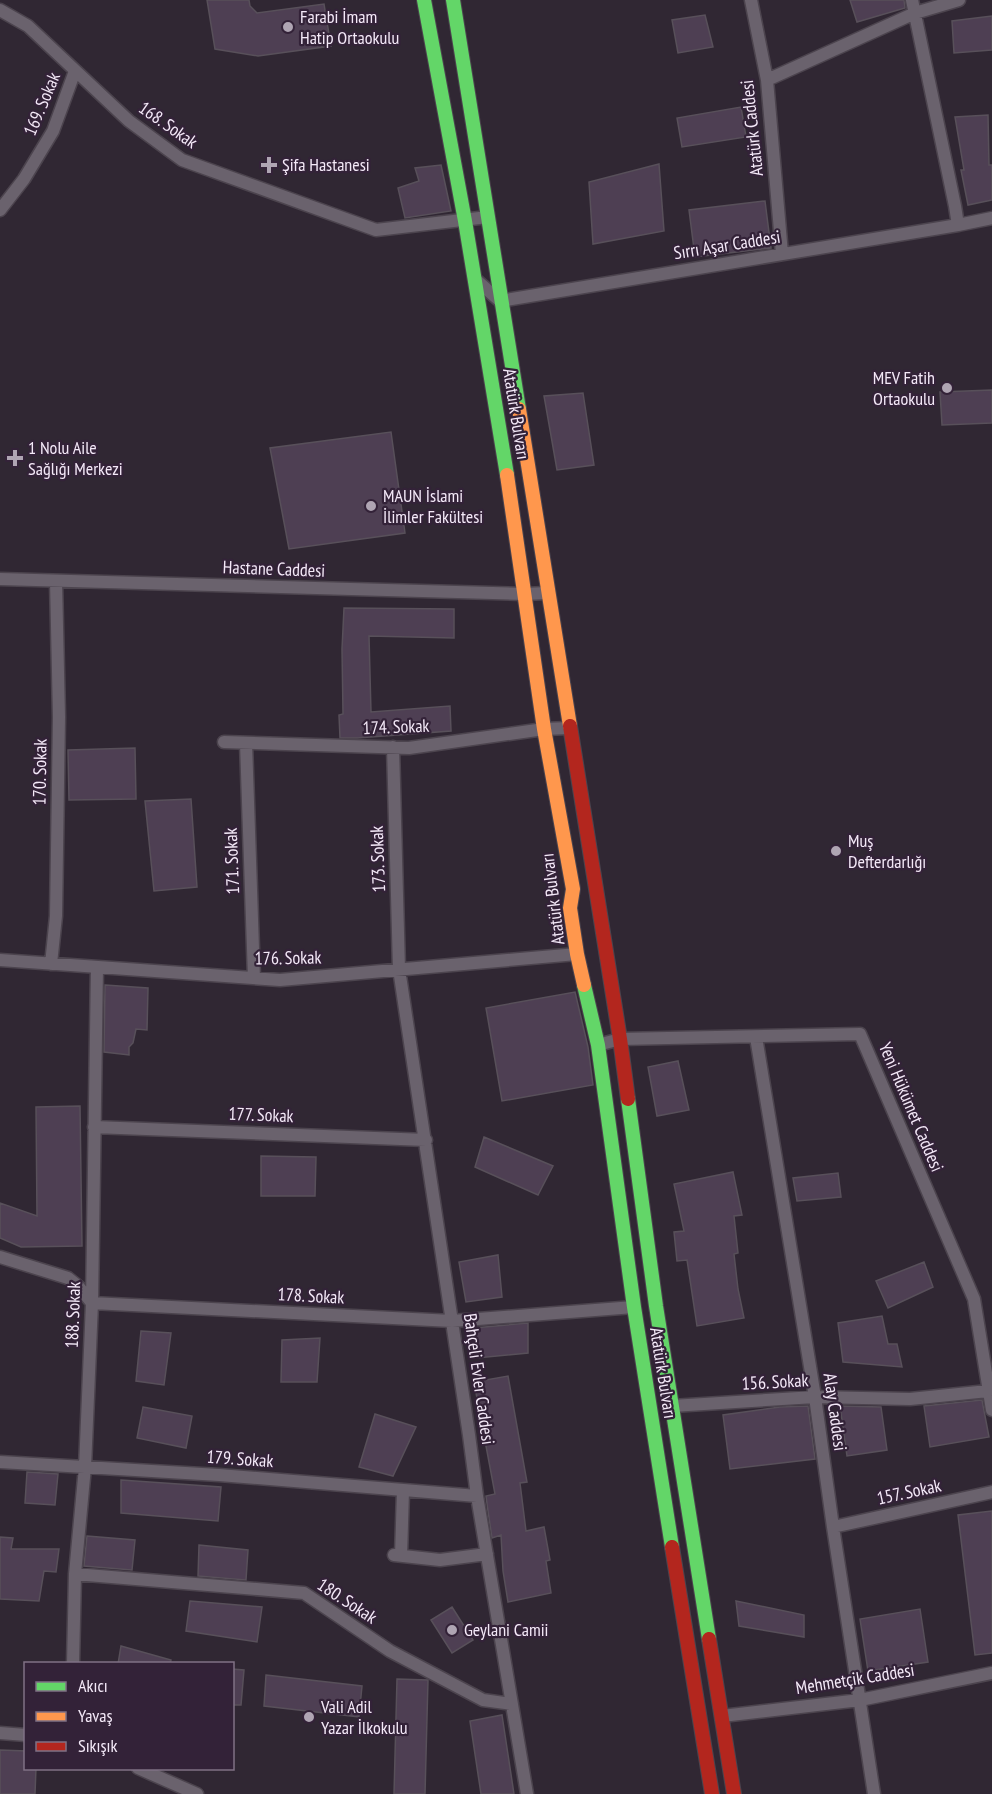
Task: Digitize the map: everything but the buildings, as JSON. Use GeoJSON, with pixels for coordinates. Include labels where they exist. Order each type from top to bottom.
{"type":"FeatureCollection","features":[{"type":"Feature","properties":{"kind":"main road","name":"Atatürk Bulvarı"},"geometry":{"type":"LineString","coordinates":[[424,0],[504,450],[544,729],[573,890],[570,908],[577,954],[598,1045],[634,1306],[712,1794]]}},
{"type":"Feature","properties":{"kind":"main road","name":"Atatürk Bulvarı"},"geometry":{"type":"LineString","coordinates":[[453,0],[620,1039],[654,1294],[734,1794]]}},
{"type":"Feature","properties":{"kind":"street","name":"Atatürk Caddesi"},"geometry":{"type":"LineString","coordinates":[[751,0],[767,80],[782,254]]}},
{"type":"Feature","properties":{"kind":"street"},"geometry":{"type":"LineString","coordinates":[[767,80],[914,6],[959,0]]}},
{"type":"Feature","properties":{"kind":"street"},"geometry":{"type":"LineString","coordinates":[[914,6],[958,225]]}},
{"type":"Feature","properties":{"kind":"street","name":"168. Sokak"},"geometry":{"type":"LineString","coordinates":[[0,10],[28,26],[129,121],[182,160],[376,230],[488,217]]}},
{"type":"Feature","properties":{"kind":"street","name":"169. Sokak"},"geometry":{"type":"LineString","coordinates":[[0,210],[24,179],[53,131],[75,71]]}},
{"type":"Feature","properties":{"kind":"street","name":"Sırrı Aşar Caddesi"},"geometry":{"type":"LineString","coordinates":[[500,301],[992,218]]}},
{"type":"Feature","properties":{"kind":"street"},"geometry":{"type":"LineString","coordinates":[[475,279],[500,301]]}},
{"type":"Feature","properties":{"kind":"street","name":"Hastane Caddesi"},"geometry":{"type":"LineString","coordinates":[[0,579],[547,593]]}},
{"type":"Feature","properties":{"kind":"street","name":"170. Sokak"},"geometry":{"type":"LineString","coordinates":[[51,964],[56,916],[59,717],[56,580]]}},
{"type":"Feature","properties":{"kind":"street","name":"174. Sokak"},"geometry":{"type":"LineString","coordinates":[[224,742],[409,748],[544,729],[569,728]]}},
{"type":"Feature","properties":{"kind":"street","name":"171. Sokak"},"geometry":{"type":"LineString","coordinates":[[246,743],[254,978]]}},
{"type":"Feature","properties":{"kind":"street","name":"173. Sokak"},"geometry":{"type":"LineString","coordinates":[[393,747],[399,969]]}},
{"type":"Feature","properties":{"kind":"street","name":"176. Sokak"},"geometry":{"type":"LineString","coordinates":[[0,960],[280,980],[577,954]]}},
{"type":"Feature","properties":{"kind":"street","name":"188. Sokak"},"geometry":{"type":"LineString","coordinates":[[73,1662],[75,1574],[85,1467],[92,1303],[97,967]]}},
{"type":"Feature","properties":{"kind":"street","name":"Bahçeli Evler Caddesi"},"geometry":{"type":"LineString","coordinates":[[399,969],[477,1496],[527,1794]]}},
{"type":"Feature","properties":{"kind":"street","name":"Yeni Hükümet Caddesi"},"geometry":{"type":"LineString","coordinates":[[598,1045],[620,1039],[860,1034],[974,1299],[992,1410]]}},
{"type":"Feature","properties":{"kind":"street","name":"Alay Caddesi"},"geometry":{"type":"LineString","coordinates":[[756,1036],[815,1398],[874,1794]]}},
{"type":"Feature","properties":{"kind":"street","name":"177. Sokak"},"geometry":{"type":"LineString","coordinates":[[94,1127],[426,1140]]}},
{"type":"Feature","properties":{"kind":"street"},"geometry":{"type":"LineString","coordinates":[[0,1257],[68,1278],[92,1303]]}},
{"type":"Feature","properties":{"kind":"street","name":"178. Sokak"},"geometry":{"type":"LineString","coordinates":[[92,1303],[452,1321],[634,1306]]}},
{"type":"Feature","properties":{"kind":"street","name":"156. Sokak"},"geometry":{"type":"LineString","coordinates":[[672,1406],[815,1398],[910,1399],[988,1391]]}},
{"type":"Feature","properties":{"kind":"street","name":"179. Sokak"},"geometry":{"type":"LineString","coordinates":[[0,1462],[219,1475],[477,1496]]}},
{"type":"Feature","properties":{"kind":"street"},"geometry":{"type":"LineString","coordinates":[[403,1491],[398,1556],[440,1560],[487,1554]]}},
{"type":"Feature","properties":{"kind":"street","name":"157. Sokak"},"geometry":{"type":"LineString","coordinates":[[833,1527],[992,1492]]}},
{"type":"Feature","properties":{"kind":"street","name":"180. Sokak"},"geometry":{"type":"LineString","coordinates":[[75,1574],[304,1593],[398,1655],[483,1700],[512,1704]]}},
{"type":"Feature","properties":{"kind":"street","name":"Mehmetçik Caddesi"},"geometry":{"type":"LineString","coordinates":[[722,1716],[860,1700],[992,1672]]}},
{"type":"Feature","properties":{"kind":"street"},"geometry":{"type":"LineString","coordinates":[[0,1732],[24,1735]]}},
{"type":"Feature","properties":{"kind":"street"},"geometry":{"type":"LineString","coordinates":[[143,1770],[197,1794]]}},
{"type":"Feature","properties":{"kind":"traffic: fast"},"geometry":{"type":"LineString","coordinates":[[424,0],[465,221],[507,475]]}},
{"type":"Feature","properties":{"kind":"traffic: fast"},"geometry":{"type":"LineString","coordinates":[[453,0],[519,409]]}},
{"type":"Feature","properties":{"kind":"traffic: fast"},"geometry":{"type":"LineString","coordinates":[[584,985],[598,1045],[634,1307],[672,1547]]}},
{"type":"Feature","properties":{"kind":"traffic: fast"},"geometry":{"type":"LineString","coordinates":[[628,1099],[656,1306],[709,1639]]}},
{"type":"Feature","properties":{"kind":"traffic: slow"},"geometry":{"type":"LineString","coordinates":[[519,409],[570,726]]}},
{"type":"Feature","properties":{"kind":"traffic: slow"},"geometry":{"type":"LineString","coordinates":[[507,475],[544,729],[573,889],[570,908],[584,985]]}},
{"type":"Feature","properties":{"kind":"traffic: jam"},"geometry":{"type":"LineString","coordinates":[[570,726],[628,1099]]}},
{"type":"Feature","properties":{"kind":"traffic: jam"},"geometry":{"type":"LineString","coordinates":[[672,1547],[712,1794]]}},
{"type":"Feature","properties":{"kind":"traffic: jam"},"geometry":{"type":"LineString","coordinates":[[709,1639],[734,1794]]}},
{"type":"Feature","properties":{"kind":"place","name":"Farabi İmam Hatip Ortaokulu"},"geometry":{"type":"Point","coordinates":[288,27]}},
{"type":"Feature","properties":{"kind":"place","name":"Şifa Hastanesi"},"geometry":{"type":"Point","coordinates":[269,165]}},
{"type":"Feature","properties":{"kind":"place","name":"MEV Fatih Ortaokulu"},"geometry":{"type":"Point","coordinates":[947,388]}},
{"type":"Feature","properties":{"kind":"place","name":"1 Nolu Aile Sağlığı Merkezi"},"geometry":{"type":"Point","coordinates":[15,458]}},
{"type":"Feature","properties":{"kind":"place","name":"MAUN İslami İlimler Fakültesi"},"geometry":{"type":"Point","coordinates":[371,506]}},
{"type":"Feature","properties":{"kind":"place","name":"Muş Defterdarlığı"},"geometry":{"type":"Point","coordinates":[836,851]}},
{"type":"Feature","properties":{"kind":"place","name":"Geylani Camii"},"geometry":{"type":"Point","coordinates":[452,1630]}},
{"type":"Feature","properties":{"kind":"place","name":"Vali Adil Yazar İlkokulu"},"geometry":{"type":"Point","coordinates":[309,1717]}}]}
